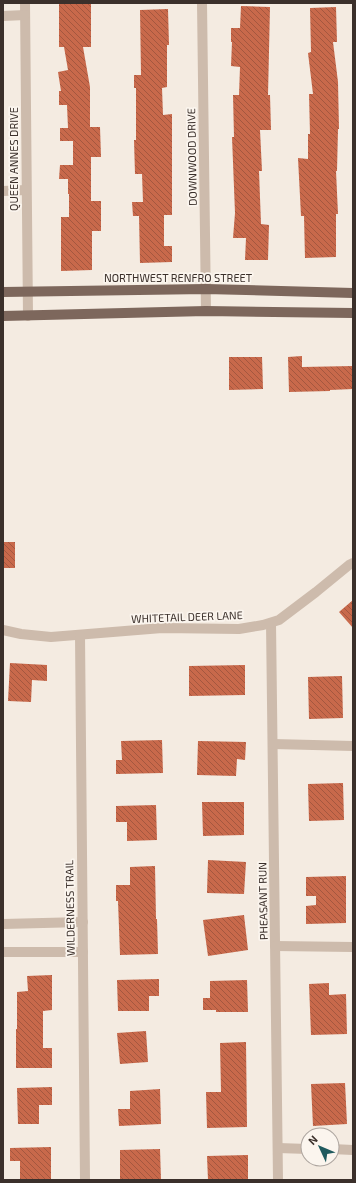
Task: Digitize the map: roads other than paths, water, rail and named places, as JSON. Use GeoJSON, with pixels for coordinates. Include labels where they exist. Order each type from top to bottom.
{"type":"FeatureCollection","features":[{"type":"Feature","properties":{"kind":"main road","name":"NORTHWEST RENFRO STREET"},"geometry":{"type":"LineString","coordinates":[[3,292],[206,289],[353,293]]}},
{"type":"Feature","properties":{"kind":"main road"},"geometry":{"type":"LineString","coordinates":[[3,316],[206,311],[353,313]]}},
{"type":"Feature","properties":{"kind":"street","name":"QUEEN ANNES DRIVE"},"geometry":{"type":"LineString","coordinates":[[25,3],[28,316]]}},
{"type":"Feature","properties":{"kind":"street","name":"DOWNWOOD DRIVE"},"geometry":{"type":"LineString","coordinates":[[202,3],[206,311]]}},
{"type":"Feature","properties":{"kind":"street"},"geometry":{"type":"LineString","coordinates":[[3,16],[25,15]]}},
{"type":"Feature","properties":{"kind":"street"},"geometry":{"type":"LineString","coordinates":[[3,191],[26,190]]}},
{"type":"Feature","properties":{"kind":"street","name":"WHITETAIL DEER LANE"},"geometry":{"type":"LineString","coordinates":[[3,630],[21,634],[51,637],[162,628],[238,629],[263,625],[279,620],[353,563]]}},
{"type":"Feature","properties":{"kind":"street","name":"PHEASANT RUN"},"geometry":{"type":"LineString","coordinates":[[271,622],[278,1180]]}},
{"type":"Feature","properties":{"kind":"street","name":"WILDERNESS TRAIL"},"geometry":{"type":"LineString","coordinates":[[80,635],[85,1180]]}},
{"type":"Feature","properties":{"kind":"street"},"geometry":{"type":"LineString","coordinates":[[273,744],[353,746]]}},
{"type":"Feature","properties":{"kind":"street"},"geometry":{"type":"LineString","coordinates":[[3,924],[83,922]]}},
{"type":"Feature","properties":{"kind":"street"},"geometry":{"type":"LineString","coordinates":[[275,946],[353,947]]}},
{"type":"Feature","properties":{"kind":"street"},"geometry":{"type":"LineString","coordinates":[[3,952],[83,952]]}},
{"type":"Feature","properties":{"kind":"street"},"geometry":{"type":"LineString","coordinates":[[278,1148],[300,1149]]}},
{"type":"Feature","properties":{"kind":"street"},"geometry":{"type":"LineString","coordinates":[[340,1150],[353,1150]]}}]}
